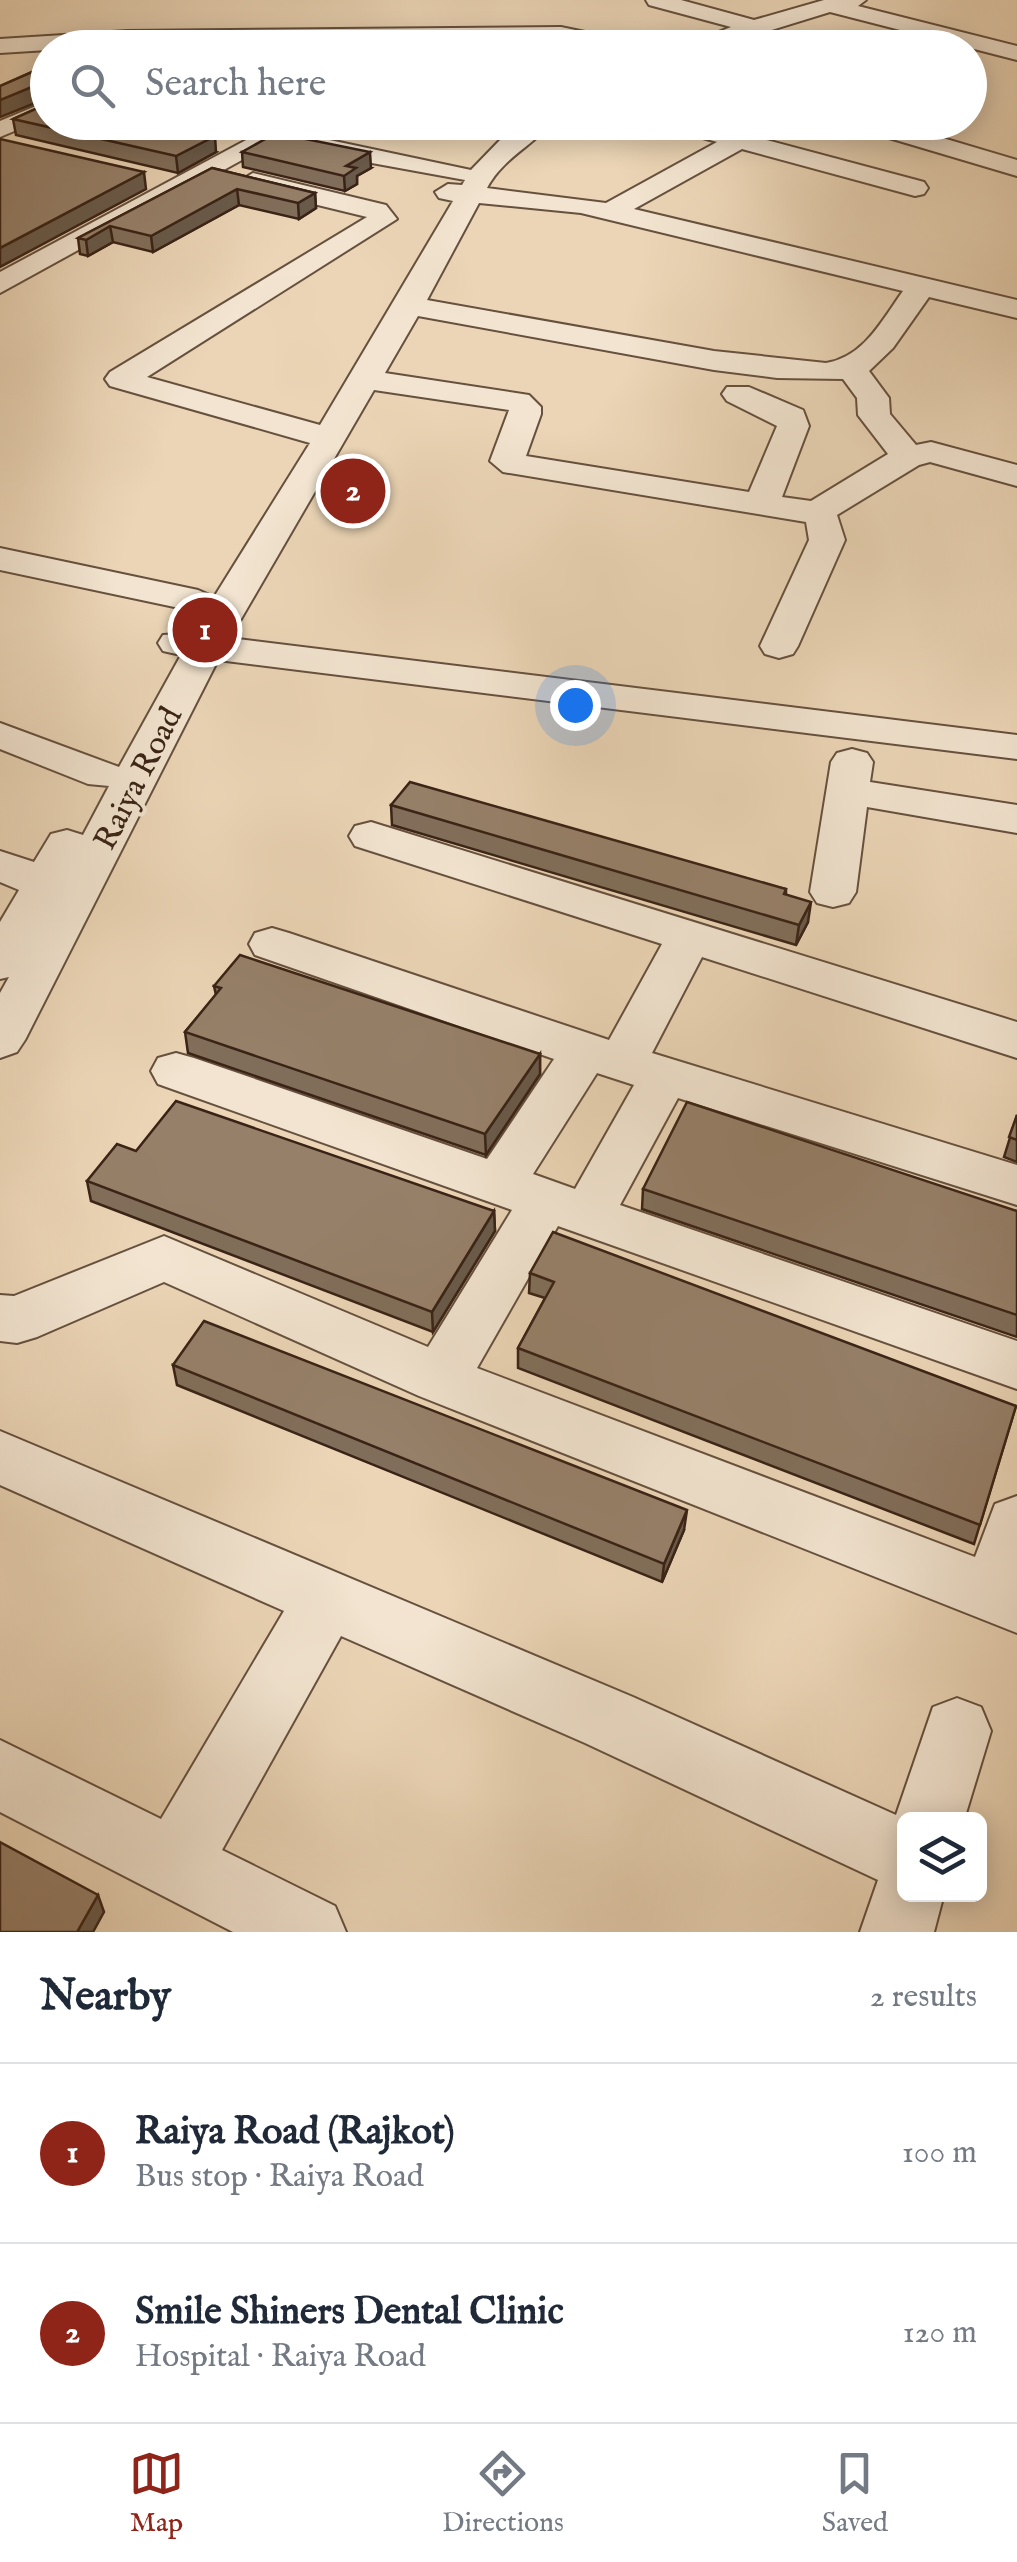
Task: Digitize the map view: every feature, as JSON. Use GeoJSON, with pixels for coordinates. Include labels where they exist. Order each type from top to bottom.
{"type":"FeatureCollection","features":[{"type":"Feature","properties":{"kind":"street"},"geometry":{"type":"LineString","coordinates":[[657,0],[752,26]]}},
{"type":"Feature","properties":{"kind":"street"},"geometry":{"type":"LineString","coordinates":[[769,0],[837,3],[935,30]]}},
{"type":"Feature","properties":{"kind":"street"},"geometry":{"type":"LineString","coordinates":[[740,30],[837,3]]}},
{"type":"Feature","properties":{"kind":"street"},"geometry":{"type":"LineString","coordinates":[[564,30],[570,7]]}},
{"type":"Feature","properties":{"kind":"street"},"geometry":{"type":"LineString","coordinates":[[150,30],[178,10]]}},
{"type":"Feature","properties":{"kind":"street"},"geometry":{"type":"LineString","coordinates":[[0,46],[30,44]]}},
{"type":"Feature","properties":{"kind":"street"},"geometry":{"type":"LineString","coordinates":[[987,45],[1017,54]]}},
{"type":"Feature","properties":{"kind":"street"},"geometry":{"type":"LineString","coordinates":[[6,140],[30,122]]}},
{"type":"Feature","properties":{"kind":"street"},"geometry":{"type":"LineString","coordinates":[[0,284],[268,140]]}},
{"type":"Feature","properties":{"kind":"street"},"geometry":{"type":"LineString","coordinates":[[294,140],[407,164],[460,186],[611,211],[1017,309]]}},
{"type":"Feature","properties":{"kind":"street","name":"Raiya Road"},"geometry":{"type":"LineString","coordinates":[[0,1040],[189,645],[198,601],[315,436],[364,379],[409,306],[468,158],[491,140]]}},
{"type":"Feature","properties":{"kind":"street","name":"Raiya Road"},"geometry":{"type":"LineString","coordinates":[[2,954],[46,884],[103,775],[189,645],[460,186],[517,140]]}},
{"type":"Feature","properties":{"kind":"street"},"geometry":{"type":"LineString","coordinates":[[611,211],[737,140],[914,188]]}},
{"type":"Feature","properties":{"kind":"street"},"geometry":{"type":"LineString","coordinates":[[922,140],[1017,168]]}},
{"type":"Feature","properties":{"kind":"street"},"geometry":{"type":"LineString","coordinates":[[338,202],[407,164]]}},
{"type":"Feature","properties":{"kind":"street"},"geometry":{"type":"LineString","coordinates":[[211,171],[376,211],[383,219],[121,380],[315,436]]}},
{"type":"Feature","properties":{"kind":"street"},"geometry":{"type":"LineString","coordinates":[[146,178],[182,186]]}},
{"type":"Feature","properties":{"kind":"street"},"geometry":{"type":"LineString","coordinates":[[409,306],[812,374],[852,369],[868,356],[922,286]]}},
{"type":"Feature","properties":{"kind":"street"},"geometry":{"type":"LineString","coordinates":[[852,369],[873,398],[874,415],[908,457]]}},
{"type":"Feature","properties":{"kind":"street"},"geometry":{"type":"LineString","coordinates":[[364,379],[518,402],[525,407],[525,414],[507,460],[516,465],[818,512],[908,457],[931,452],[1017,476]]}},
{"type":"Feature","properties":{"kind":"street"},"geometry":{"type":"LineString","coordinates":[[738,394],[791,416],[793,426],[762,503]]}},
{"type":"Feature","properties":{"kind":"street"},"geometry":{"type":"LineString","coordinates":[[779,646],[827,540],[826,526],[818,512]]}},
{"type":"Feature","properties":{"kind":"street"},"geometry":{"type":"LineString","coordinates":[[0,560],[198,601]]}},
{"type":"Feature","properties":{"kind":"street"},"geometry":{"type":"LineString","coordinates":[[189,645],[1017,747]]}},
{"type":"Feature","properties":{"kind":"street"},"geometry":{"type":"LineString","coordinates":[[833,892],[857,726]]}},
{"type":"Feature","properties":{"kind":"street"},"geometry":{"type":"LineString","coordinates":[[0,735],[103,775]]}},
{"type":"Feature","properties":{"kind":"street"},"geometry":{"type":"LineString","coordinates":[[848,792],[1017,819]]}},
{"type":"Feature","properties":{"kind":"street"},"geometry":{"type":"LineString","coordinates":[[371,836],[1017,1040]]}},
{"type":"Feature","properties":{"kind":"street"},"geometry":{"type":"LineString","coordinates":[[0,865],[46,884]]}},
{"type":"Feature","properties":{"kind":"street"},"geometry":{"type":"LineString","coordinates":[[440,1379],[624,1063],[690,936]]}},
{"type":"Feature","properties":{"kind":"street"},"geometry":{"type":"LineString","coordinates":[[272,944],[624,1063],[1017,1185]]}},
{"type":"Feature","properties":{"kind":"street"},"geometry":{"type":"LineString","coordinates":[[544,1200],[624,1063]]}},
{"type":"Feature","properties":{"kind":"street"},"geometry":{"type":"LineString","coordinates":[[176,1070],[1017,1366]]}},
{"type":"Feature","properties":{"kind":"street"},"geometry":{"type":"LineString","coordinates":[[0,1318],[17,1320],[164,1258],[440,1379],[1006,1599],[1017,1524]]}},
{"type":"Feature","properties":{"kind":"street"},"geometry":{"type":"LineString","coordinates":[[0,1457],[609,1720],[897,1853]]}},
{"type":"Feature","properties":{"kind":"street"},"geometry":{"type":"LineString","coordinates":[[175,1864],[327,1598]]}},
{"type":"Feature","properties":{"kind":"street"},"geometry":{"type":"LineString","coordinates":[[932,1812],[957,1731]]}},
{"type":"Feature","properties":{"kind":"street"},"geometry":{"type":"LineString","coordinates":[[0,1775],[310,1932]]}},
{"type":"Feature","properties":{"kind":"street"},"geometry":{"type":"LineString","coordinates":[[897,1932],[906,1902]]}},
{"type":"Feature","properties":{"kind":"building"},"geometry":{"type":"Polygon","coordinates":[[[30,73],[30,88],[0,100],[0,86],[30,73]]]}},
{"type":"Feature","properties":{"kind":"building"},"geometry":{"type":"Polygon","coordinates":[[[30,112],[30,123],[13,119],[30,112]]]}},
{"type":"Feature","properties":{"kind":"building"},"geometry":{"type":"Polygon","coordinates":[[[0,139],[144,172],[0,248],[0,139]]]}},
{"type":"Feature","properties":{"kind":"building"},"geometry":{"type":"Polygon","coordinates":[[[106,140],[207,140],[176,156],[106,140]]]}},
{"type":"Feature","properties":{"kind":"building"},"geometry":{"type":"Polygon","coordinates":[[[263,140],[311,140],[370,152],[346,166],[356,168],[344,176],[242,152],[263,140]]]}},
{"type":"Feature","properties":{"kind":"building"},"geometry":{"type":"Polygon","coordinates":[[[212,168],[315,193],[298,203],[237,189],[151,236],[110,226],[86,240],[78,238],[212,168]]]}},
{"type":"Feature","properties":{"kind":"building"},"geometry":{"type":"Polygon","coordinates":[[[410,782],[786,889],[784,894],[811,902],[799,925],[391,805],[410,782]]]}},
{"type":"Feature","properties":{"kind":"building"},"geometry":{"type":"Polygon","coordinates":[[[240,955],[540,1054],[485,1134],[185,1032],[221,988],[214,986],[240,955]]]}},
{"type":"Feature","properties":{"kind":"building"},"geometry":{"type":"Polygon","coordinates":[[[176,1101],[494,1211],[432,1312],[87,1181],[117,1144],[136,1151],[176,1101]]]}},
{"type":"Feature","properties":{"kind":"building"},"geometry":{"type":"Polygon","coordinates":[[[687,1102],[1017,1211],[1017,1315],[643,1189],[687,1102]]]}},
{"type":"Feature","properties":{"kind":"building"},"geometry":{"type":"Polygon","coordinates":[[[1017,1115],[1017,1140],[1009,1137],[1017,1115]]]}},
{"type":"Feature","properties":{"kind":"building"},"geometry":{"type":"Polygon","coordinates":[[[553,1232],[1016,1406],[980,1525],[518,1348],[554,1282],[530,1273],[553,1232]]]}},
{"type":"Feature","properties":{"kind":"building"},"geometry":{"type":"Polygon","coordinates":[[[204,1321],[687,1510],[664,1564],[173,1365],[204,1321]]]}},
{"type":"Feature","properties":{"kind":"building"},"geometry":{"type":"Polygon","coordinates":[[[0,1842],[98,1895],[77,1932],[0,1932],[0,1842]]]}},
{"type":"Feature","properties":{"kind":"place","name":"Smile Shiners Dental Clinic"},"geometry":{"type":"Point","coordinates":[353,491]}},
{"type":"Feature","properties":{"kind":"place","name":"Raiya Road (Rajkot)"},"geometry":{"type":"Point","coordinates":[205,630]}}]}
